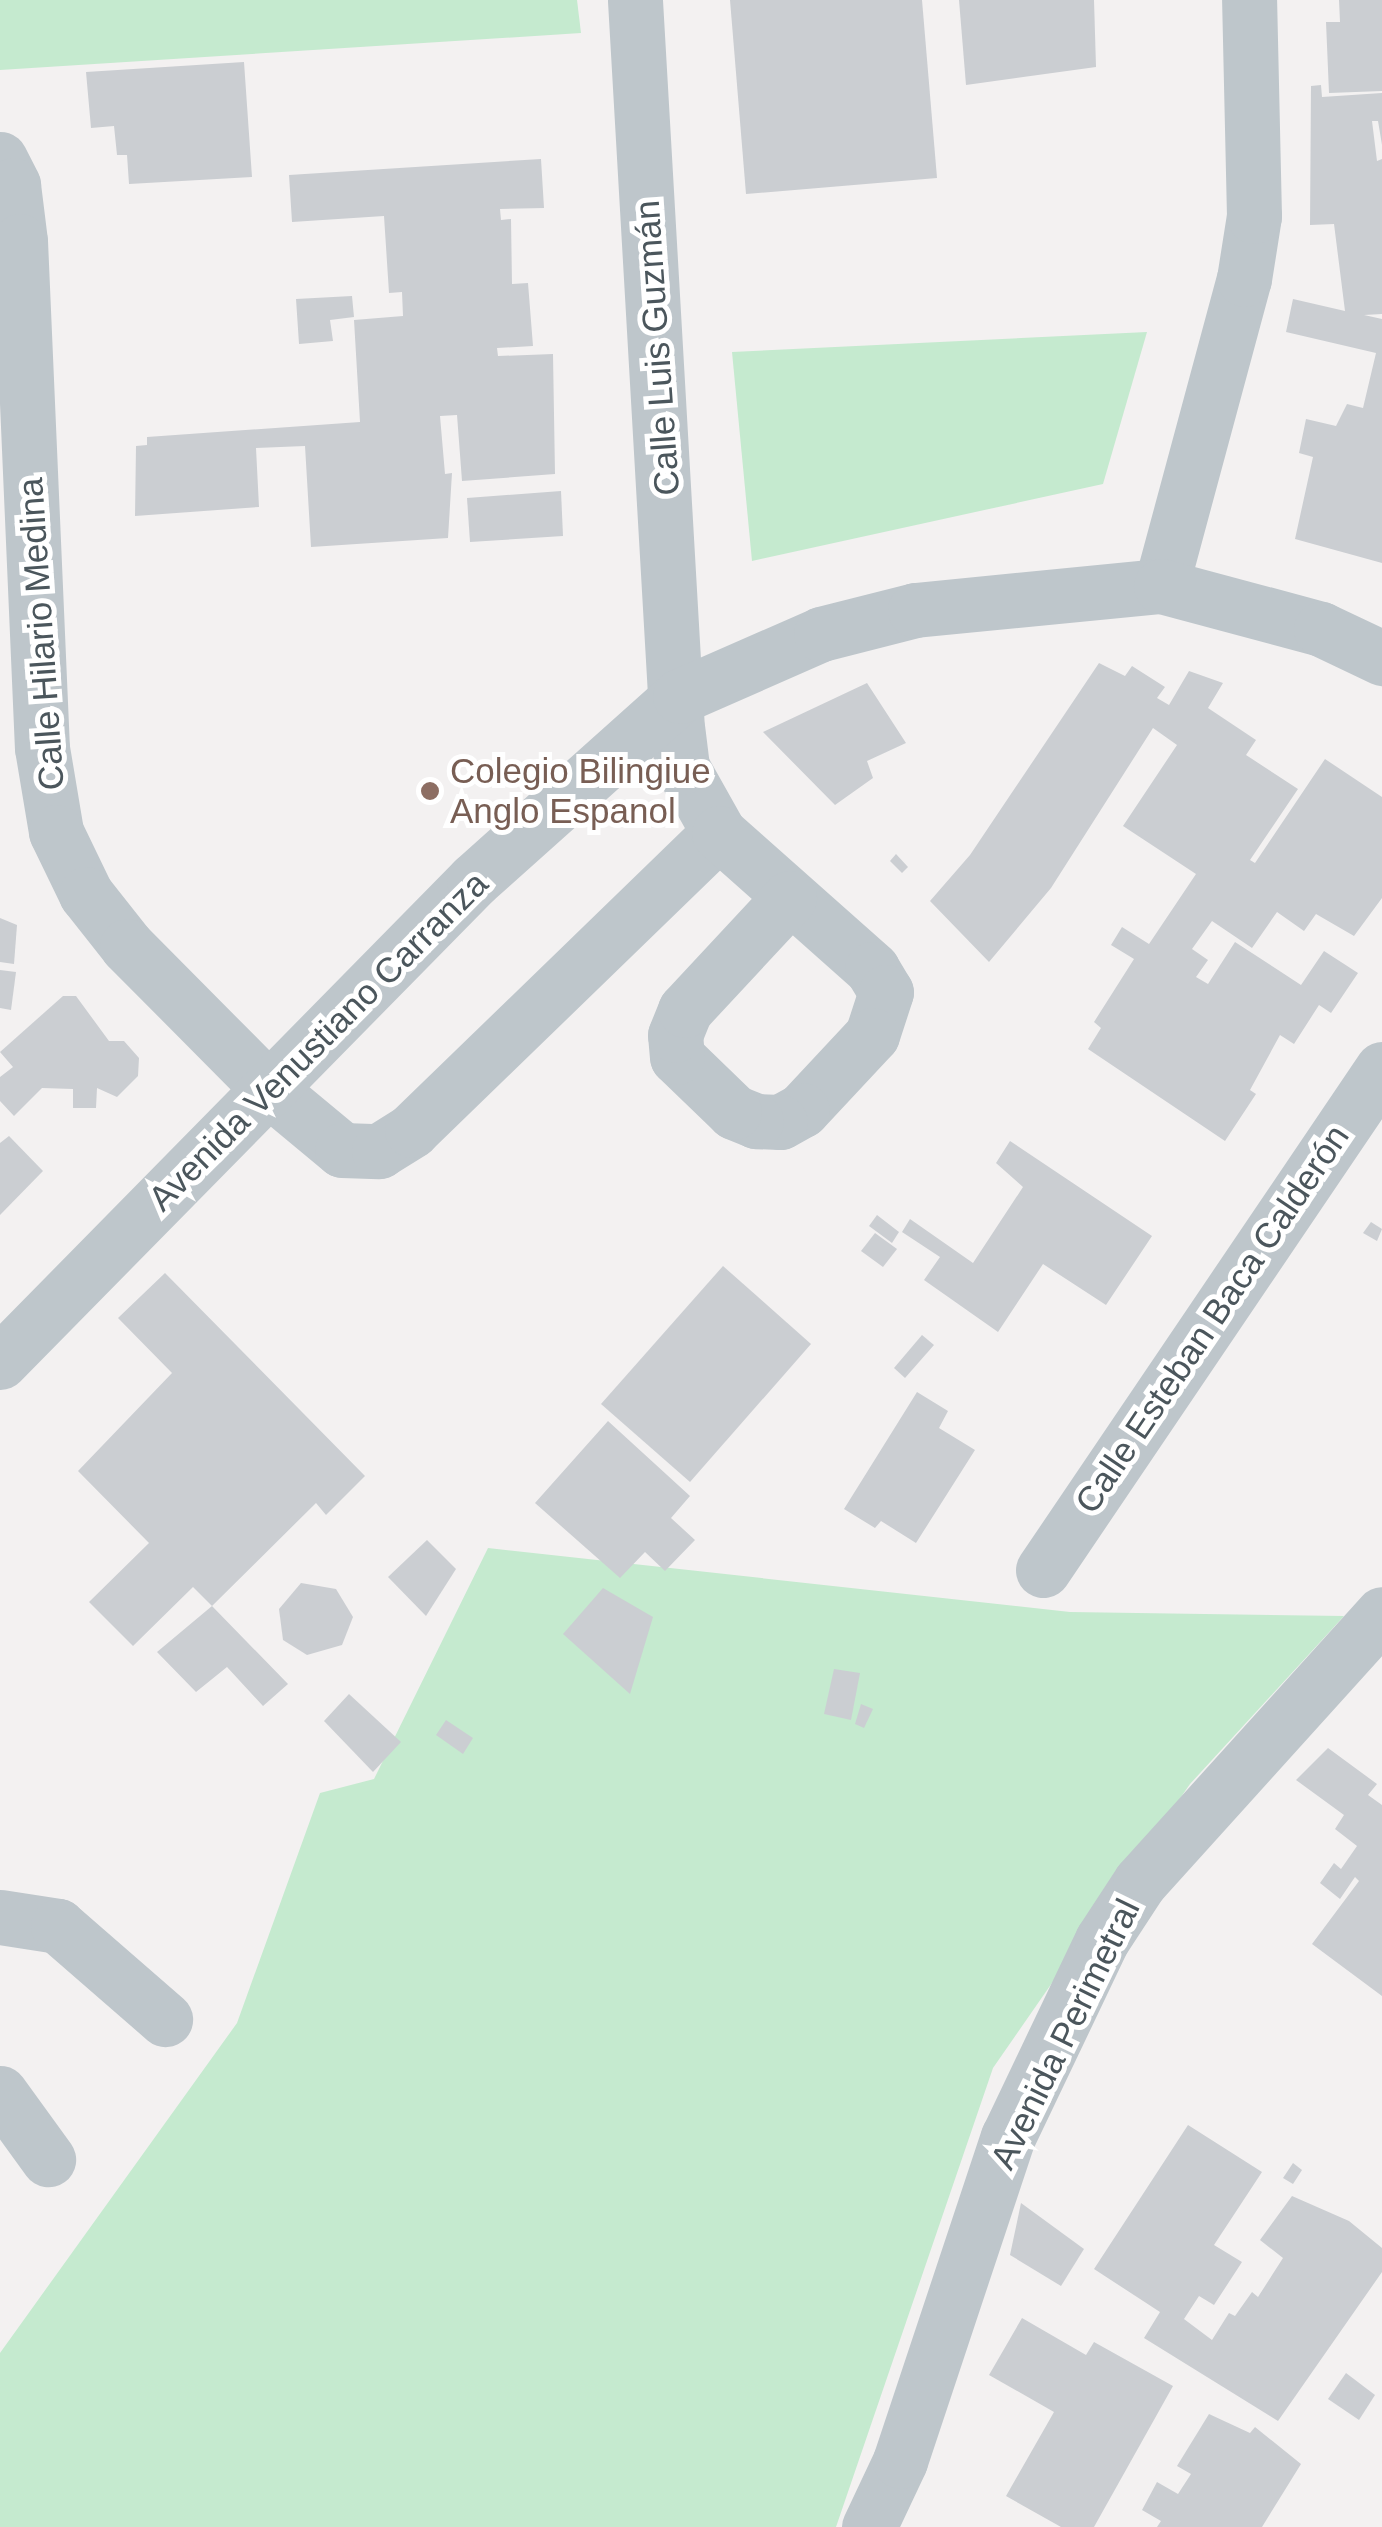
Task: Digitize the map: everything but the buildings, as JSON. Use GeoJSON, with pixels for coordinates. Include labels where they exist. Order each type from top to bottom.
{"type":"FeatureCollection","features":[{"type":"Feature","properties":{"kind":"street","name":"Calle Luis Guzmán"},"geometry":{"type":"LineString","coordinates":[[635,0],[682,767],[719,832],[789,898]]}},
{"type":"Feature","properties":{"kind":"street"},"geometry":{"type":"LineString","coordinates":[[1161,586],[1244,280],[1254,216],[1249,0]]}},
{"type":"Feature","properties":{"kind":"street","name":"Calle Hilario Medina"},"geometry":{"type":"LineString","coordinates":[[0,160],[13,186],[20,241],[42,748],[56,832],[86,894],[126,946],[271,1091],[342,1150],[379,1151],[412,1130],[719,832]]}},
{"type":"Feature","properties":{"kind":"street","name":"Avenida Venustiano Carranza"},"geometry":{"type":"LineString","coordinates":[[0,1362],[271,1091],[474,880],[680,696],[820,634],[914,610],[1161,586],[1322,629],[1382,658]]}},
{"type":"Feature","properties":{"kind":"street","name":"Calle Esteban Baca Calderón"},"geometry":{"type":"LineString","coordinates":[[1043,1570],[1382,1069]]}},
{"type":"Feature","properties":{"kind":"street","name":"Avenida Perimetral"},"geometry":{"type":"LineString","coordinates":[[870,2527],[900,2461],[1008,2136],[1102,1940],[1140,1882],[1382,1614]]}},
{"type":"Feature","properties":{"kind":"street"},"geometry":{"type":"LineString","coordinates":[[0,1916],[58,1926],[165,2020]]}},
{"type":"Feature","properties":{"kind":"street"},"geometry":{"type":"LineString","coordinates":[[0,2093],[48,2159]]}},
{"type":"Feature","properties":{"kind":"green space"},"geometry":{"type":"Polygon","coordinates":[[[0,0],[577,0],[581,33],[0,70],[0,0]]]}},
{"type":"Feature","properties":{"kind":"green space"},"geometry":{"type":"Polygon","coordinates":[[[1147,332],[1103,484],[752,561],[732,352],[1147,332]]]}},
{"type":"Feature","properties":{"kind":"green space"},"geometry":{"type":"Polygon","coordinates":[[[488,1548],[1070,1612],[1344,1616],[1190,1784],[993,2068],[836,2527],[0,2527],[0,2353],[237,2023],[320,1793],[374,1779],[488,1548]]]}},
{"type":"Feature","properties":{"kind":"place","name":"Colegio Bilingiue Anglo Espanol"},"geometry":{"type":"Point","coordinates":[430,791]}}]}
